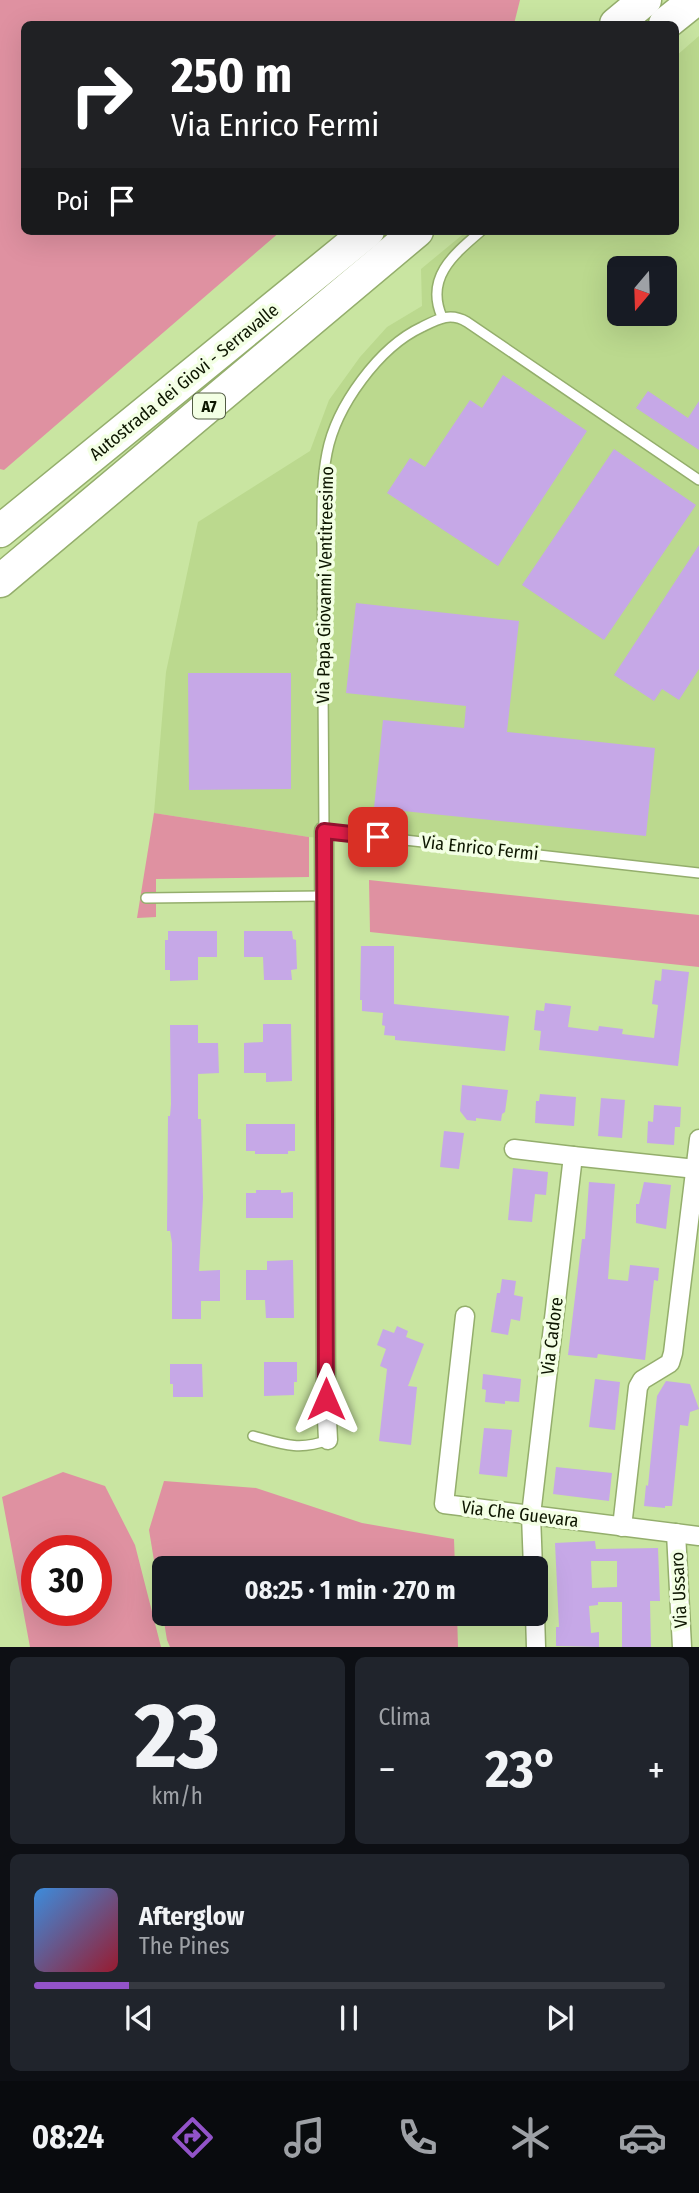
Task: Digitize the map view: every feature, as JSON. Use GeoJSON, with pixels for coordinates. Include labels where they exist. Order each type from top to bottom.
{"type":"FeatureCollection","features":[{"type":"Feature","properties":{"kind":"highway"},"geometry":{"type":"LineString","coordinates":[[620,21],[645,0]]}},
{"type":"Feature","properties":{"kind":"highway"},"geometry":{"type":"LineString","coordinates":[[669,21],[695,0]]}},
{"type":"Feature","properties":{"kind":"highway","name":"Autostrada dei Giovi - Serravalle"},"geometry":{"type":"LineString","coordinates":[[0,531],[363,235]]}},
{"type":"Feature","properties":{"kind":"highway","name":"Autostrada dei Giovi - Serravalle"},"geometry":{"type":"LineString","coordinates":[[0,581],[412,235]]}},
{"type":"Feature","properties":{"kind":"street"},"geometry":{"type":"LineString","coordinates":[[324,831],[328,1440]]}},
{"type":"Feature","properties":{"kind":"street"},"geometry":{"type":"LineString","coordinates":[[622,1527],[638,1387],[642,1380],[670,1363],[673,1353],[699,1139]]}},
{"type":"Feature","properties":{"kind":"street"},"geometry":{"type":"LineString","coordinates":[[514,1149],[696,1169]]}},
{"type":"Feature","properties":{"kind":"street","name":"Via Cadore"},"geometry":{"type":"LineString","coordinates":[[533,1556],[531,1515],[573,1156]]}},
{"type":"Feature","properties":{"kind":"street","name":"Via Che Guevara"},"geometry":{"type":"LineString","coordinates":[[465,1316],[444,1504],[699,1536]]}},
{"type":"Feature","properties":{"kind":"street","name":"Via Ussaro"},"geometry":{"type":"LineString","coordinates":[[676,1533],[682,1647]]}},
{"type":"Feature","properties":{"kind":"street"},"geometry":{"type":"LineString","coordinates":[[535,1626],[536,1647]]}},
{"type":"Feature","properties":{"kind":"lane"},"geometry":{"type":"LineString","coordinates":[[476,235],[453,255],[438,280],[436,303],[442,317],[451,316],[467,322],[699,480]]}},
{"type":"Feature","properties":{"kind":"lane","name":"Via Papa Giovanni Ventitreesimo"},"geometry":{"type":"LineString","coordinates":[[324,831],[322,545],[327,452],[338,420],[353,392],[375,365],[396,343],[442,317]]}},
{"type":"Feature","properties":{"kind":"lane","name":"Via Enrico Fermi"},"geometry":{"type":"LineString","coordinates":[[324,831],[699,873]]}},
{"type":"Feature","properties":{"kind":"lane"},"geometry":{"type":"LineString","coordinates":[[146,898],[324,896]]}},
{"type":"Feature","properties":{"kind":"lane"},"geometry":{"type":"LineString","coordinates":[[253,1436],[292,1446],[309,1447],[328,1440]]}},
{"type":"Feature","properties":{"kind":"shaded area"},"geometry":{"type":"Polygon","coordinates":[[[0,0],[520,0],[515,21],[21,21],[21,235],[276,235],[4,470],[0,469],[0,0]]]}},
{"type":"Feature","properties":{"kind":"shaded area"},"geometry":{"type":"Polygon","coordinates":[[[699,36],[699,873],[309,837],[154,813],[166,672],[198,522],[310,451],[329,400],[360,357],[387,327],[422,306],[421,269],[462,235],[679,235],[679,53],[699,36]]]}},
{"type":"Feature","properties":{"kind":"shaded area"},"geometry":{"type":"Polygon","coordinates":[[[154,813],[309,837],[309,877],[156,879],[156,917],[137,918],[154,813]]]}},
{"type":"Feature","properties":{"kind":"shaded area"},"geometry":{"type":"Polygon","coordinates":[[[369,880],[699,915],[699,967],[370,932],[369,880]]]}},
{"type":"Feature","properties":{"kind":"shaded area"},"geometry":{"type":"Polygon","coordinates":[[[63,1472],[105,1486],[135,1545],[152,1612],[152,1626],[156,1626],[161,1647],[30,1647],[26,1626],[112,1626],[112,1535],[21,1535],[21,1599],[2,1497],[63,1472]]]}},
{"type":"Feature","properties":{"kind":"shaded area"},"geometry":{"type":"Polygon","coordinates":[[[164,1481],[256,1488],[362,1523],[454,1539],[455,1556],[153,1556],[149,1530],[164,1481]]]}},
{"type":"Feature","properties":{"kind":"shaded area"},"geometry":{"type":"Polygon","coordinates":[[[165,1626],[457,1626],[458,1647],[170,1647],[165,1626]]]}},
{"type":"Feature","properties":{"kind":"building"},"geometry":{"type":"Polygon","coordinates":[[[503,375],[587,431],[498,566],[387,493],[410,458],[425,467],[470,400],[482,408],[503,375]]]}},
{"type":"Feature","properties":{"kind":"building"},"geometry":{"type":"Polygon","coordinates":[[[648,391],[688,418],[699,401],[699,450],[636,408],[648,391]]]}},
{"type":"Feature","properties":{"kind":"building"},"geometry":{"type":"Polygon","coordinates":[[[614,449],[696,505],[604,640],[522,585],[614,449]]]}},
{"type":"Feature","properties":{"kind":"building"},"geometry":{"type":"Polygon","coordinates":[[[699,545],[699,669],[679,700],[662,689],[654,701],[614,675],[699,545]]]}},
{"type":"Feature","properties":{"kind":"building"},"geometry":{"type":"Polygon","coordinates":[[[356,603],[519,621],[507,732],[655,748],[646,836],[374,808],[383,720],[464,728],[466,706],[346,693],[356,603]]]}},
{"type":"Feature","properties":{"kind":"building"},"geometry":{"type":"Polygon","coordinates":[[[188,673],[291,673],[291,789],[189,790],[188,673]]]}},
{"type":"Feature","properties":{"kind":"building"},"geometry":{"type":"Polygon","coordinates":[[[168,931],[217,931],[217,957],[198,957],[198,980],[170,981],[170,970],[165,970],[165,940],[168,940],[168,931]]]}},
{"type":"Feature","properties":{"kind":"building"},"geometry":{"type":"Polygon","coordinates":[[[244,931],[292,931],[293,939],[296,940],[297,969],[291,970],[292,980],[264,980],[263,957],[244,957],[244,931]]]}},
{"type":"Feature","properties":{"kind":"building"},"geometry":{"type":"Polygon","coordinates":[[[361,946],[394,946],[394,1004],[509,1016],[505,1051],[395,1040],[395,1036],[384,1035],[383,1013],[362,1011],[361,946]]]}},
{"type":"Feature","properties":{"kind":"building"},"geometry":{"type":"Polygon","coordinates":[[[662,969],[689,972],[678,1066],[539,1050],[541,1031],[534,1030],[536,1010],[544,1011],[545,1003],[571,1006],[568,1027],[598,1031],[599,1026],[623,1029],[622,1034],[654,1038],[658,1005],[652,1004],[655,980],[661,981],[662,969]]]}},
{"type":"Feature","properties":{"kind":"building"},"geometry":{"type":"Polygon","coordinates":[[[263,1024],[291,1024],[292,1081],[266,1082],[266,1073],[244,1073],[244,1043],[263,1042],[263,1024]]]}},
{"type":"Feature","properties":{"kind":"building"},"geometry":{"type":"Polygon","coordinates":[[[170,1025],[198,1025],[198,1043],[218,1043],[219,1073],[198,1074],[203,1198],[199,1271],[220,1270],[220,1301],[201,1301],[201,1319],[172,1319],[172,1243],[170,1231],[167,1231],[168,1116],[171,1104],[170,1025]]]}},
{"type":"Feature","properties":{"kind":"building"},"geometry":{"type":"Polygon","coordinates":[[[462,1085],[508,1090],[501,1121],[476,1118],[476,1121],[467,1120],[460,1111],[462,1085]]]}},
{"type":"Feature","properties":{"kind":"building"},"geometry":{"type":"Polygon","coordinates":[[[540,1094],[576,1097],[574,1126],[535,1123],[536,1101],[539,1101],[540,1094]]]}},
{"type":"Feature","properties":{"kind":"building"},"geometry":{"type":"Polygon","coordinates":[[[601,1098],[625,1100],[622,1138],[598,1136],[601,1098]]]}},
{"type":"Feature","properties":{"kind":"building"},"geometry":{"type":"Polygon","coordinates":[[[654,1105],[681,1107],[680,1127],[675,1127],[674,1145],[647,1143],[648,1121],[653,1122],[654,1105]]]}},
{"type":"Feature","properties":{"kind":"building"},"geometry":{"type":"Polygon","coordinates":[[[246,1124],[295,1124],[295,1151],[288,1151],[288,1154],[255,1154],[255,1151],[246,1151],[246,1124]]]}},
{"type":"Feature","properties":{"kind":"building"},"geometry":{"type":"Polygon","coordinates":[[[444,1131],[464,1133],[459,1169],[440,1167],[444,1131]]]}},
{"type":"Feature","properties":{"kind":"building"},"geometry":{"type":"Polygon","coordinates":[[[513,1168],[548,1172],[546,1195],[535,1194],[532,1222],[508,1220],[513,1168]]]}},
{"type":"Feature","properties":{"kind":"building"},"geometry":{"type":"Polygon","coordinates":[[[589,1182],[615,1184],[608,1279],[628,1281],[630,1265],[659,1268],[658,1281],[654,1280],[645,1360],[598,1354],[597,1358],[568,1355],[582,1239],[585,1239],[589,1182]]]}},
{"type":"Feature","properties":{"kind":"building"},"geometry":{"type":"Polygon","coordinates":[[[644,1182],[671,1185],[666,1229],[636,1223],[636,1204],[639,1204],[644,1182]]]}},
{"type":"Feature","properties":{"kind":"building"},"geometry":{"type":"Polygon","coordinates":[[[256,1190],[293,1192],[293,1218],[246,1218],[246,1193],[256,1193],[256,1190]]]}},
{"type":"Feature","properties":{"kind":"building"},"geometry":{"type":"Polygon","coordinates":[[[293,1260],[294,1318],[266,1318],[265,1300],[246,1300],[246,1270],[267,1270],[267,1261],[293,1260]]]}},
{"type":"Feature","properties":{"kind":"building"},"geometry":{"type":"Polygon","coordinates":[[[502,1279],[516,1281],[514,1295],[523,1297],[520,1321],[511,1319],[508,1335],[491,1332],[502,1279]]]}},
{"type":"Feature","properties":{"kind":"building"},"geometry":{"type":"Polygon","coordinates":[[[397,1326],[408,1331],[406,1337],[424,1344],[408,1386],[417,1387],[411,1445],[379,1441],[387,1369],[380,1366],[386,1349],[377,1345],[383,1329],[394,1333],[397,1326]]]}},
{"type":"Feature","properties":{"kind":"building"},"geometry":{"type":"Polygon","coordinates":[[[264,1362],[297,1362],[294,1395],[264,1396],[264,1362]]]}},
{"type":"Feature","properties":{"kind":"building"},"geometry":{"type":"Polygon","coordinates":[[[170,1364],[202,1364],[203,1397],[173,1397],[170,1364]]]}},
{"type":"Feature","properties":{"kind":"building"},"geometry":{"type":"Polygon","coordinates":[[[483,1374],[521,1379],[519,1402],[485,1402],[483,1374]]]}},
{"type":"Feature","properties":{"kind":"building"},"geometry":{"type":"Polygon","coordinates":[[[595,1379],[620,1382],[615,1430],[589,1427],[595,1379]]]}},
{"type":"Feature","properties":{"kind":"building"},"geometry":{"type":"Polygon","coordinates":[[[666,1381],[690,1384],[699,1409],[690,1412],[688,1426],[680,1425],[672,1506],[665,1508],[644,1506],[657,1396],[666,1381]]]}},
{"type":"Feature","properties":{"kind":"building"},"geometry":{"type":"Polygon","coordinates":[[[484,1428],[512,1430],[507,1477],[479,1474],[484,1428]]]}},
{"type":"Feature","properties":{"kind":"building"},"geometry":{"type":"Polygon","coordinates":[[[556,1467],[612,1473],[609,1501],[553,1494],[556,1467]]]}},
{"type":"Feature","properties":{"kind":"building"},"geometry":{"type":"Polygon","coordinates":[[[595,1541],[596,1549],[658,1548],[660,1601],[650,1601],[651,1647],[622,1647],[622,1602],[598,1602],[598,1605],[589,1606],[591,1633],[599,1632],[599,1647],[556,1646],[556,1627],[559,1627],[555,1543],[595,1541]],[[591,1561],[592,1588],[617,1587],[617,1561],[591,1561]]]}},
{"type":"Feature","properties":{"kind":"route"},"geometry":{"type":"LineString","coordinates":[[326,1399],[324,831],[378,837]]}}]}
